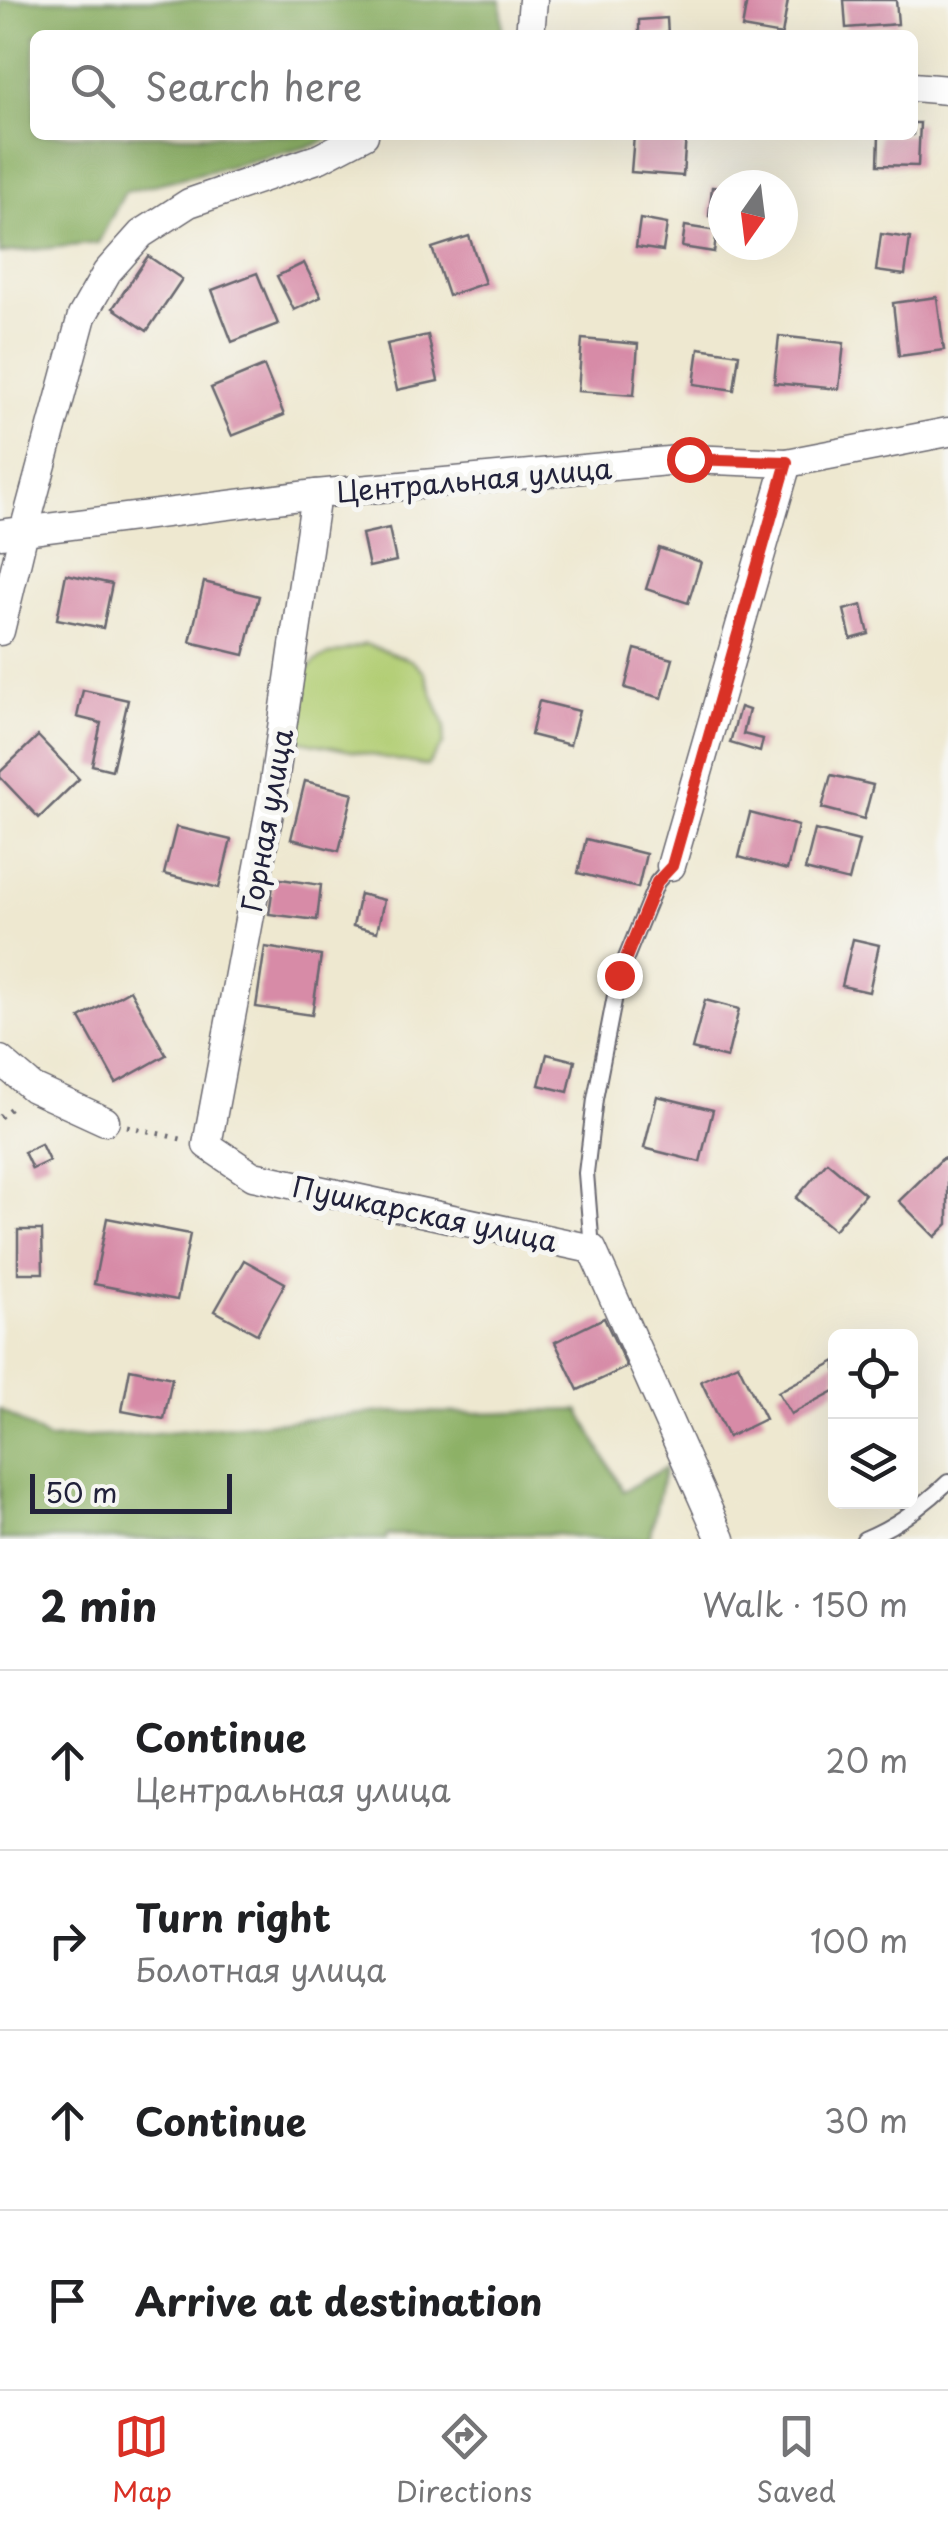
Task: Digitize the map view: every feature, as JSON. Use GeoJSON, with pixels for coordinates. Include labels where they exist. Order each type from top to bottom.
{"type":"FeatureCollection","features":[{"type":"Feature","properties":{"kind":"street"},"geometry":{"type":"LineString","coordinates":[[530,30],[533,0]]}},
{"type":"Feature","properties":{"kind":"street"},"geometry":{"type":"LineString","coordinates":[[918,87],[948,90]]}},
{"type":"Feature","properties":{"kind":"street"},"geometry":{"type":"LineString","coordinates":[[0,631],[12,533],[82,316],[107,272],[141,234],[189,203],[320,158],[354,140]]}},
{"type":"Feature","properties":{"kind":"street","name":"Центральная улица"},"geometry":{"type":"LineString","coordinates":[[12,533],[316,494],[689,459],[787,462],[948,432]]}},
{"type":"Feature","properties":{"kind":"street"},"geometry":{"type":"LineString","coordinates":[[672,866],[787,462]]}},
{"type":"Feature","properties":{"kind":"street","name":"Горная улица"},"geometry":{"type":"LineString","coordinates":[[207,1145],[272,797],[316,494]]}},
{"type":"Feature","properties":{"kind":"street"},"geometry":{"type":"LineString","coordinates":[[0,1060],[33,1088],[105,1121]]}},
{"type":"Feature","properties":{"kind":"street","name":"Пушкарская улица"},"geometry":{"type":"LineString","coordinates":[[207,1145],[253,1176],[592,1249],[718,1531]]}},
{"type":"Feature","properties":{"kind":"lane"},"geometry":{"type":"LineString","coordinates":[[592,1249],[586,1173],[595,1099],[619,975],[657,882],[672,866]]}},
{"type":"Feature","properties":{"kind":"lane"},"geometry":{"type":"LineString","coordinates":[[864,1539],[907,1516],[948,1482]]}},
{"type":"Feature","properties":{"kind":"path"},"geometry":{"type":"LineString","coordinates":[[105,1121],[207,1145]]}},
{"type":"Feature","properties":{"kind":"green space"},"geometry":{"type":"Polygon","coordinates":[[[0,0],[501,0],[503,30],[30,30],[30,140],[326,140],[125,192],[98,243],[0,253],[0,0]]]}},
{"type":"Feature","properties":{"kind":"green space"},"geometry":{"type":"Polygon","coordinates":[[[365,644],[411,660],[424,672],[445,726],[443,745],[427,766],[296,740],[298,696],[311,666],[319,659],[365,644]]]}},
{"type":"Feature","properties":{"kind":"green space"},"geometry":{"type":"Polygon","coordinates":[[[0,1409],[48,1439],[385,1412],[579,1410],[623,1491],[665,1468],[649,1539],[553,1534],[387,1535],[386,1539],[0,1539],[0,1409]]]}},
{"type":"Feature","properties":{"kind":"building"},"geometry":{"type":"Polygon","coordinates":[[[747,0],[788,0],[783,30],[742,28],[747,0]]]}},
{"type":"Feature","properties":{"kind":"building"},"geometry":{"type":"Polygon","coordinates":[[[844,0],[896,0],[898,24],[846,28],[844,0]]]}},
{"type":"Feature","properties":{"kind":"building"},"geometry":{"type":"Polygon","coordinates":[[[667,18],[668,30],[639,30],[639,20],[667,18]]]}},
{"type":"Feature","properties":{"kind":"building"},"geometry":{"type":"Polygon","coordinates":[[[920,123],[918,166],[878,165],[879,140],[918,140],[920,123]]]}},
{"type":"Feature","properties":{"kind":"building"},"geometry":{"type":"Polygon","coordinates":[[[634,140],[686,140],[683,176],[631,172],[634,140]]]}},
{"type":"Feature","properties":{"kind":"building"},"geometry":{"type":"Polygon","coordinates":[[[640,219],[667,224],[663,251],[636,247],[640,219]]]}},
{"type":"Feature","properties":{"kind":"building"},"geometry":{"type":"Polygon","coordinates":[[[685,226],[708,230],[708,251],[682,247],[685,226]]]}},
{"type":"Feature","properties":{"kind":"building"},"geometry":{"type":"Polygon","coordinates":[[[881,234],[910,238],[905,275],[876,271],[881,234]]]}},
{"type":"Feature","properties":{"kind":"building"},"geometry":{"type":"Polygon","coordinates":[[[469,236],[485,283],[448,296],[432,248],[469,236]]]}},
{"type":"Feature","properties":{"kind":"building"},"geometry":{"type":"Polygon","coordinates":[[[148,256],[182,279],[147,331],[113,308],[148,256]]]}},
{"type":"Feature","properties":{"kind":"building"},"geometry":{"type":"Polygon","coordinates":[[[304,263],[321,297],[294,310],[277,276],[304,263]]]}},
{"type":"Feature","properties":{"kind":"building"},"geometry":{"type":"Polygon","coordinates":[[[257,273],[278,324],[232,342],[212,290],[257,273]]]}},
{"type":"Feature","properties":{"kind":"building"},"geometry":{"type":"Polygon","coordinates":[[[937,297],[944,350],[899,356],[893,303],[937,297]]]}},
{"type":"Feature","properties":{"kind":"building"},"geometry":{"type":"Polygon","coordinates":[[[428,335],[438,381],[397,390],[387,344],[428,335]]]}},
{"type":"Feature","properties":{"kind":"building"},"geometry":{"type":"Polygon","coordinates":[[[779,336],[844,343],[839,389],[774,383],[779,336]]]}},
{"type":"Feature","properties":{"kind":"building"},"geometry":{"type":"Polygon","coordinates":[[[582,339],[638,344],[634,395],[578,391],[582,339]]]}},
{"type":"Feature","properties":{"kind":"building"},"geometry":{"type":"Polygon","coordinates":[[[699,348],[739,354],[734,390],[694,384],[699,348]]]}},
{"type":"Feature","properties":{"kind":"building"},"geometry":{"type":"Polygon","coordinates":[[[264,366],[284,415],[232,436],[211,388],[264,366]]]}},
{"type":"Feature","properties":{"kind":"building"},"geometry":{"type":"Polygon","coordinates":[[[389,528],[396,561],[369,567],[362,534],[389,528]]]}},
{"type":"Feature","properties":{"kind":"building"},"geometry":{"type":"Polygon","coordinates":[[[659,548],[701,562],[688,603],[646,589],[659,548]]]}},
{"type":"Feature","properties":{"kind":"building"},"geometry":{"type":"Polygon","coordinates":[[[66,574],[112,584],[103,628],[57,619],[66,574]]]}},
{"type":"Feature","properties":{"kind":"building"},"geometry":{"type":"Polygon","coordinates":[[[204,582],[259,596],[244,655],[190,642],[204,582]]]}},
{"type":"Feature","properties":{"kind":"building"},"geometry":{"type":"Polygon","coordinates":[[[862,605],[869,634],[851,639],[844,610],[862,605]]]}},
{"type":"Feature","properties":{"kind":"building"},"geometry":{"type":"Polygon","coordinates":[[[635,649],[673,659],[662,698],[625,688],[635,649]]]}},
{"type":"Feature","properties":{"kind":"building"},"geometry":{"type":"Polygon","coordinates":[[[83,690],[128,700],[112,770],[92,765],[101,723],[77,717],[83,690]]]}},
{"type":"Feature","properties":{"kind":"building"},"geometry":{"type":"Polygon","coordinates":[[[539,701],[579,711],[570,745],[531,735],[539,701]]]}},
{"type":"Feature","properties":{"kind":"building"},"geometry":{"type":"Polygon","coordinates":[[[740,707],[749,710],[743,734],[763,739],[760,752],[730,743],[740,707]]]}},
{"type":"Feature","properties":{"kind":"building"},"geometry":{"type":"Polygon","coordinates":[[[38,736],[79,779],[39,818],[0,777],[0,772],[38,736]]]}},
{"type":"Feature","properties":{"kind":"building"},"geometry":{"type":"Polygon","coordinates":[[[831,775],[873,785],[864,819],[822,808],[831,775]]]}},
{"type":"Feature","properties":{"kind":"building"},"geometry":{"type":"Polygon","coordinates":[[[305,781],[353,793],[339,851],[291,839],[305,781]]]}},
{"type":"Feature","properties":{"kind":"building"},"geometry":{"type":"Polygon","coordinates":[[[750,813],[798,826],[787,870],[739,857],[750,813]]]}},
{"type":"Feature","properties":{"kind":"building"},"geometry":{"type":"Polygon","coordinates":[[[176,827],[231,840],[219,888],[164,874],[176,827]]]}},
{"type":"Feature","properties":{"kind":"building"},"geometry":{"type":"Polygon","coordinates":[[[815,830],[859,841],[849,881],[805,870],[815,830]]]}},
{"type":"Feature","properties":{"kind":"building"},"geometry":{"type":"Polygon","coordinates":[[[586,839],[646,854],[638,888],[578,873],[586,839]]]}},
{"type":"Feature","properties":{"kind":"building"},"geometry":{"type":"Polygon","coordinates":[[[274,878],[321,885],[317,920],[269,914],[274,878]]]}},
{"type":"Feature","properties":{"kind":"building"},"geometry":{"type":"Polygon","coordinates":[[[360,894],[384,900],[377,932],[353,926],[360,894]]]}},
{"type":"Feature","properties":{"kind":"building"},"geometry":{"type":"Polygon","coordinates":[[[853,939],[879,945],[869,992],[842,986],[853,939]]]}},
{"type":"Feature","properties":{"kind":"building"},"geometry":{"type":"Polygon","coordinates":[[[265,947],[321,956],[312,1015],[256,1007],[265,947]]]}},
{"type":"Feature","properties":{"kind":"building"},"geometry":{"type":"Polygon","coordinates":[[[130,990],[166,1055],[116,1083],[80,1018],[130,990]]]}},
{"type":"Feature","properties":{"kind":"building"},"geometry":{"type":"Polygon","coordinates":[[[705,1000],[739,1009],[727,1058],[692,1049],[705,1000]]]}},
{"type":"Feature","properties":{"kind":"building"},"geometry":{"type":"Polygon","coordinates":[[[547,1054],[575,1061],[568,1092],[539,1085],[547,1054]]]}},
{"type":"Feature","properties":{"kind":"building"},"geometry":{"type":"Polygon","coordinates":[[[657,1096],[713,1110],[700,1162],[644,1148],[657,1096]]]}},
{"type":"Feature","properties":{"kind":"building"},"geometry":{"type":"Polygon","coordinates":[[[41,1144],[49,1161],[32,1169],[24,1152],[41,1144]]]}},
{"type":"Feature","properties":{"kind":"building"},"geometry":{"type":"Polygon","coordinates":[[[943,1158],[948,1162],[948,1224],[935,1237],[899,1201],[943,1158]]]}},
{"type":"Feature","properties":{"kind":"building"},"geometry":{"type":"Polygon","coordinates":[[[827,1162],[865,1194],[834,1230],[796,1198],[827,1162]]]}},
{"type":"Feature","properties":{"kind":"building"},"geometry":{"type":"Polygon","coordinates":[[[107,1218],[190,1234],[177,1300],[94,1284],[107,1218]]]}},
{"type":"Feature","properties":{"kind":"building"},"geometry":{"type":"Polygon","coordinates":[[[18,1230],[42,1230],[43,1273],[18,1273],[18,1230]]]}},
{"type":"Feature","properties":{"kind":"building"},"geometry":{"type":"Polygon","coordinates":[[[244,1260],[285,1283],[257,1334],[215,1311],[244,1260]]]}},
{"type":"Feature","properties":{"kind":"building"},"geometry":{"type":"Polygon","coordinates":[[[604,1318],[627,1367],[578,1390],[555,1342],[604,1318]]]}},
{"type":"Feature","properties":{"kind":"building"},"geometry":{"type":"Polygon","coordinates":[[[738,1364],[765,1419],[728,1437],[701,1381],[738,1364]]]}},
{"type":"Feature","properties":{"kind":"building"},"geometry":{"type":"Polygon","coordinates":[[[828,1365],[828,1394],[791,1414],[778,1392],[828,1365]]]}},
{"type":"Feature","properties":{"kind":"building"},"geometry":{"type":"Polygon","coordinates":[[[130,1369],[172,1378],[164,1419],[122,1411],[130,1369]]]}},
{"type":"Feature","properties":{"kind":"route"},"geometry":{"type":"LineString","coordinates":[[619,975],[657,882],[672,866],[787,462],[689,459]]}}]}
